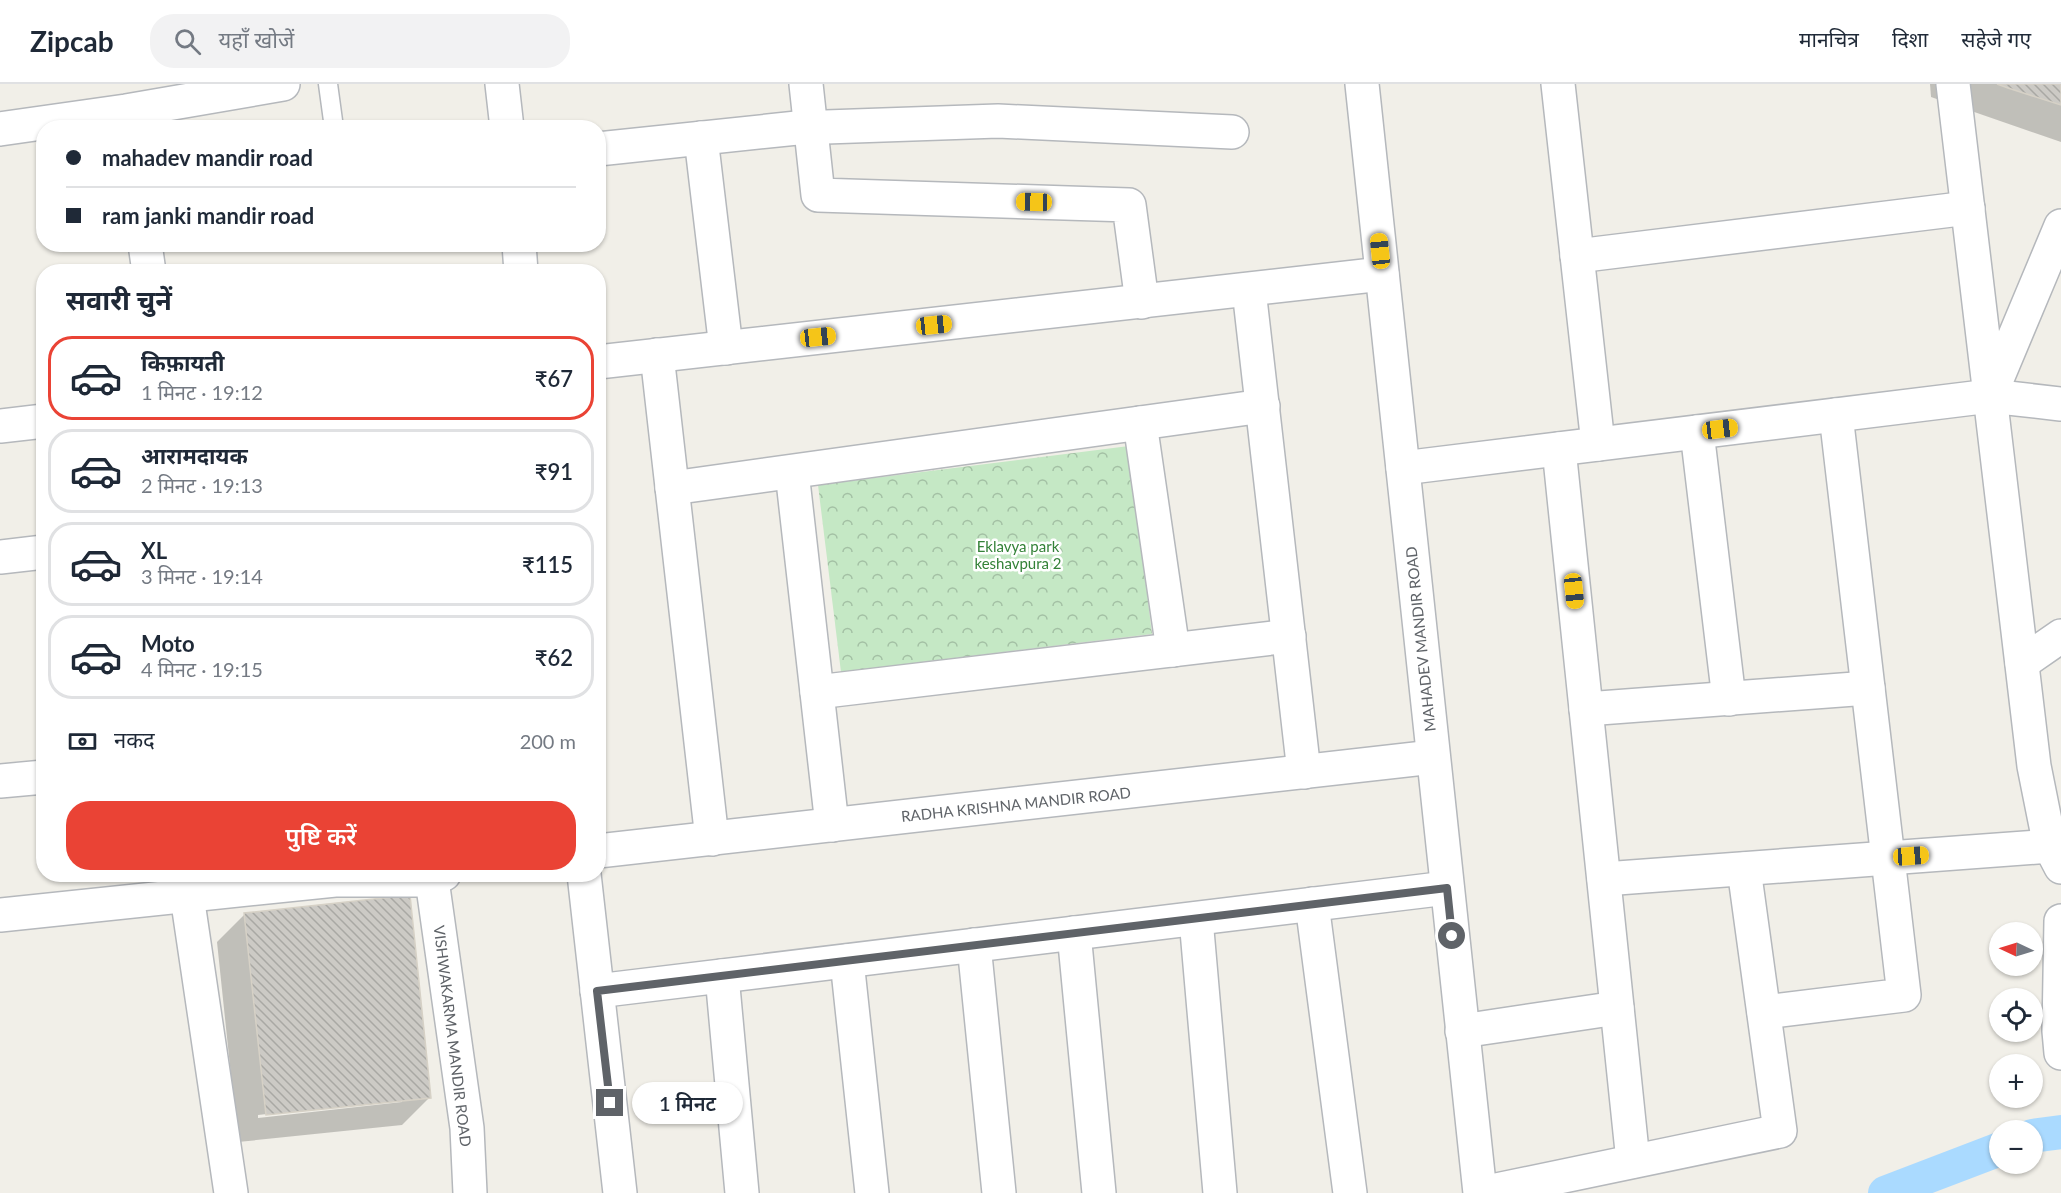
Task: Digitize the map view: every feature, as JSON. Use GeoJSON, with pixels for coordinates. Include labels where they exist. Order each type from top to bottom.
{"type":"FeatureCollection","features":[{"type":"Feature","properties":{"kind":"street"},"geometry":{"type":"LineString","coordinates":[[54,120],[283,84]]}},
{"type":"Feature","properties":{"kind":"street"},"geometry":{"type":"LineString","coordinates":[[502,84],[506,120]]}},
{"type":"Feature","properties":{"kind":"street"},"geometry":{"type":"LineString","coordinates":[[806,84],[818,195],[1130,205],[1142,302]]}},
{"type":"Feature","properties":{"kind":"street","name":"MAHADEV MANDIR ROAD"},"geometry":{"type":"LineString","coordinates":[[1362,84],[1481,1193]]}},
{"type":"Feature","properties":{"kind":"street"},"geometry":{"type":"LineString","coordinates":[[1558,84],[1598,444]]}},
{"type":"Feature","properties":{"kind":"street"},"geometry":{"type":"LineString","coordinates":[[1604,879],[1888,858],[2055,856],[2034,766],[1953,84]]}},
{"type":"Feature","properties":{"kind":"street"},"geometry":{"type":"LineString","coordinates":[[606,148],[810,128],[998,121],[1232,132]]}},
{"type":"Feature","properties":{"kind":"street"},"geometry":{"type":"LineString","coordinates":[[0,129],[36,123]]}},
{"type":"Feature","properties":{"kind":"street"},"geometry":{"type":"LineString","coordinates":[[701,138],[726,348]]}},
{"type":"Feature","properties":{"kind":"street"},"geometry":{"type":"LineString","coordinates":[[1577,256],[1968,208]]}},
{"type":"Feature","properties":{"kind":"street"},"geometry":{"type":"LineString","coordinates":[[1990,396],[2061,226]]}},
{"type":"Feature","properties":{"kind":"street"},"geometry":{"type":"LineString","coordinates":[[606,361],[1382,274]]}},
{"type":"Feature","properties":{"kind":"street"},"geometry":{"type":"LineString","coordinates":[[1249,290],[1304,772]]}},
{"type":"Feature","properties":{"kind":"street"},"geometry":{"type":"LineString","coordinates":[[657,355],[712,839]]}},
{"type":"Feature","properties":{"kind":"street"},"geometry":{"type":"LineString","coordinates":[[1402,468],[1990,396],[2061,404]]}},
{"type":"Feature","properties":{"kind":"street"},"geometry":{"type":"LineString","coordinates":[[672,488],[1263,405]]}},
{"type":"Feature","properties":{"kind":"street"},"geometry":{"type":"LineString","coordinates":[[1764,1012],[1904,994],[1836,415]]}},
{"type":"Feature","properties":{"kind":"street"},"geometry":{"type":"LineString","coordinates":[[1,417],[36,420]]}},
{"type":"Feature","properties":{"kind":"street"},"geometry":{"type":"LineString","coordinates":[[1140,423],[1173,650]]}},
{"type":"Feature","properties":{"kind":"street"},"geometry":{"type":"LineString","coordinates":[[1697,432],[1729,699]]}},
{"type":"Feature","properties":{"kind":"street"},"geometry":{"type":"LineString","coordinates":[[1559,449],[1633,1161]]}},
{"type":"Feature","properties":{"kind":"street"},"geometry":{"type":"LineString","coordinates":[[792,472],[832,825]]}},
{"type":"Feature","properties":{"kind":"street"},"geometry":{"type":"LineString","coordinates":[[0,557],[36,553]]}},
{"type":"Feature","properties":{"kind":"street"},"geometry":{"type":"LineString","coordinates":[[817,692],[1289,636]]}},
{"type":"Feature","properties":{"kind":"street"},"geometry":{"type":"LineString","coordinates":[[2022,663],[2061,636]]}},
{"type":"Feature","properties":{"kind":"street"},"geometry":{"type":"LineString","coordinates":[[1586,710],[1868,688]]}},
{"type":"Feature","properties":{"kind":"street","name":"RADHA KRISHNA MANDIR ROAD"},"geometry":{"type":"LineString","coordinates":[[606,850],[1433,758]]}},
{"type":"Feature","properties":{"kind":"street"},"geometry":{"type":"LineString","coordinates":[[0,781],[36,778]]}},
{"type":"Feature","properties":{"kind":"street"},"geometry":{"type":"LineString","coordinates":[[1481,1193],[1780,1131],[1744,869]]}},
{"type":"Feature","properties":{"kind":"street"},"geometry":{"type":"LineString","coordinates":[[0,915],[188,896],[296,882]]}},
{"type":"Feature","properties":{"kind":"street","name":"VISHWAKARMA MANDIR ROAD"},"geometry":{"type":"LineString","coordinates":[[439,882],[466,1128],[470,1193]]}},
{"type":"Feature","properties":{"kind":"street"},"geometry":{"type":"LineString","coordinates":[[585,882],[620,1193]]}},
{"type":"Feature","properties":{"kind":"street"},"geometry":{"type":"LineString","coordinates":[[597,991],[1447,888]]}},
{"type":"Feature","properties":{"kind":"street"},"geometry":{"type":"LineString","coordinates":[[188,896],[231,1193]]}},
{"type":"Feature","properties":{"kind":"street"},"geometry":{"type":"LineString","coordinates":[[1312,904],[1350,1193]]}},
{"type":"Feature","properties":{"kind":"street"},"geometry":{"type":"LineString","coordinates":[[1196,919],[1220,1193]]}},
{"type":"Feature","properties":{"kind":"street"},"geometry":{"type":"LineString","coordinates":[[2060,1042],[2061,921]]}},
{"type":"Feature","properties":{"kind":"street"},"geometry":{"type":"LineString","coordinates":[[1074,933],[1099,1193]]}},
{"type":"Feature","properties":{"kind":"street"},"geometry":{"type":"LineString","coordinates":[[974,945],[999,1193]]}},
{"type":"Feature","properties":{"kind":"street"},"geometry":{"type":"LineString","coordinates":[[847,961],[872,1193]]}},
{"type":"Feature","properties":{"kind":"street"},"geometry":{"type":"LineString","coordinates":[[722,976],[742,1193]]}},
{"type":"Feature","properties":{"kind":"street"},"geometry":{"type":"LineString","coordinates":[[1462,1031],[1617,1008]]}},
{"type":"Feature","properties":{"kind":"lane"},"geometry":{"type":"LineString","coordinates":[[328,84],[333,120]]}},
{"type":"Feature","properties":{"kind":"green space","name":"Eklavya park keshavpura 2"},"geometry":{"type":"Polygon","coordinates":[[[1129,446],[1152,634],[841,672],[818,485],[1129,446]]]}},
{"type":"Feature","properties":{"kind":"building"},"geometry":{"type":"Polygon","coordinates":[[[1997,84],[2061,84],[2061,105],[2008,88],[1997,84]]]}},
{"type":"Feature","properties":{"kind":"building"},"geometry":{"type":"Polygon","coordinates":[[[410,895],[431,1098],[266,1115],[244,913],[410,895]]]}},
{"type":"Feature","properties":{"kind":"waterway"},"geometry":{"type":"LineString","coordinates":[[2043,1134],[2061,1132]]}},
{"type":"Feature","properties":{"kind":"waterway"},"geometry":{"type":"LineString","coordinates":[[1885,1193],[1989,1153]]}},
{"type":"Feature","properties":{"kind":"route"},"geometry":{"type":"LineString","coordinates":[[610,1103],[597,991],[1447,888],[1452,936]]}}]}
